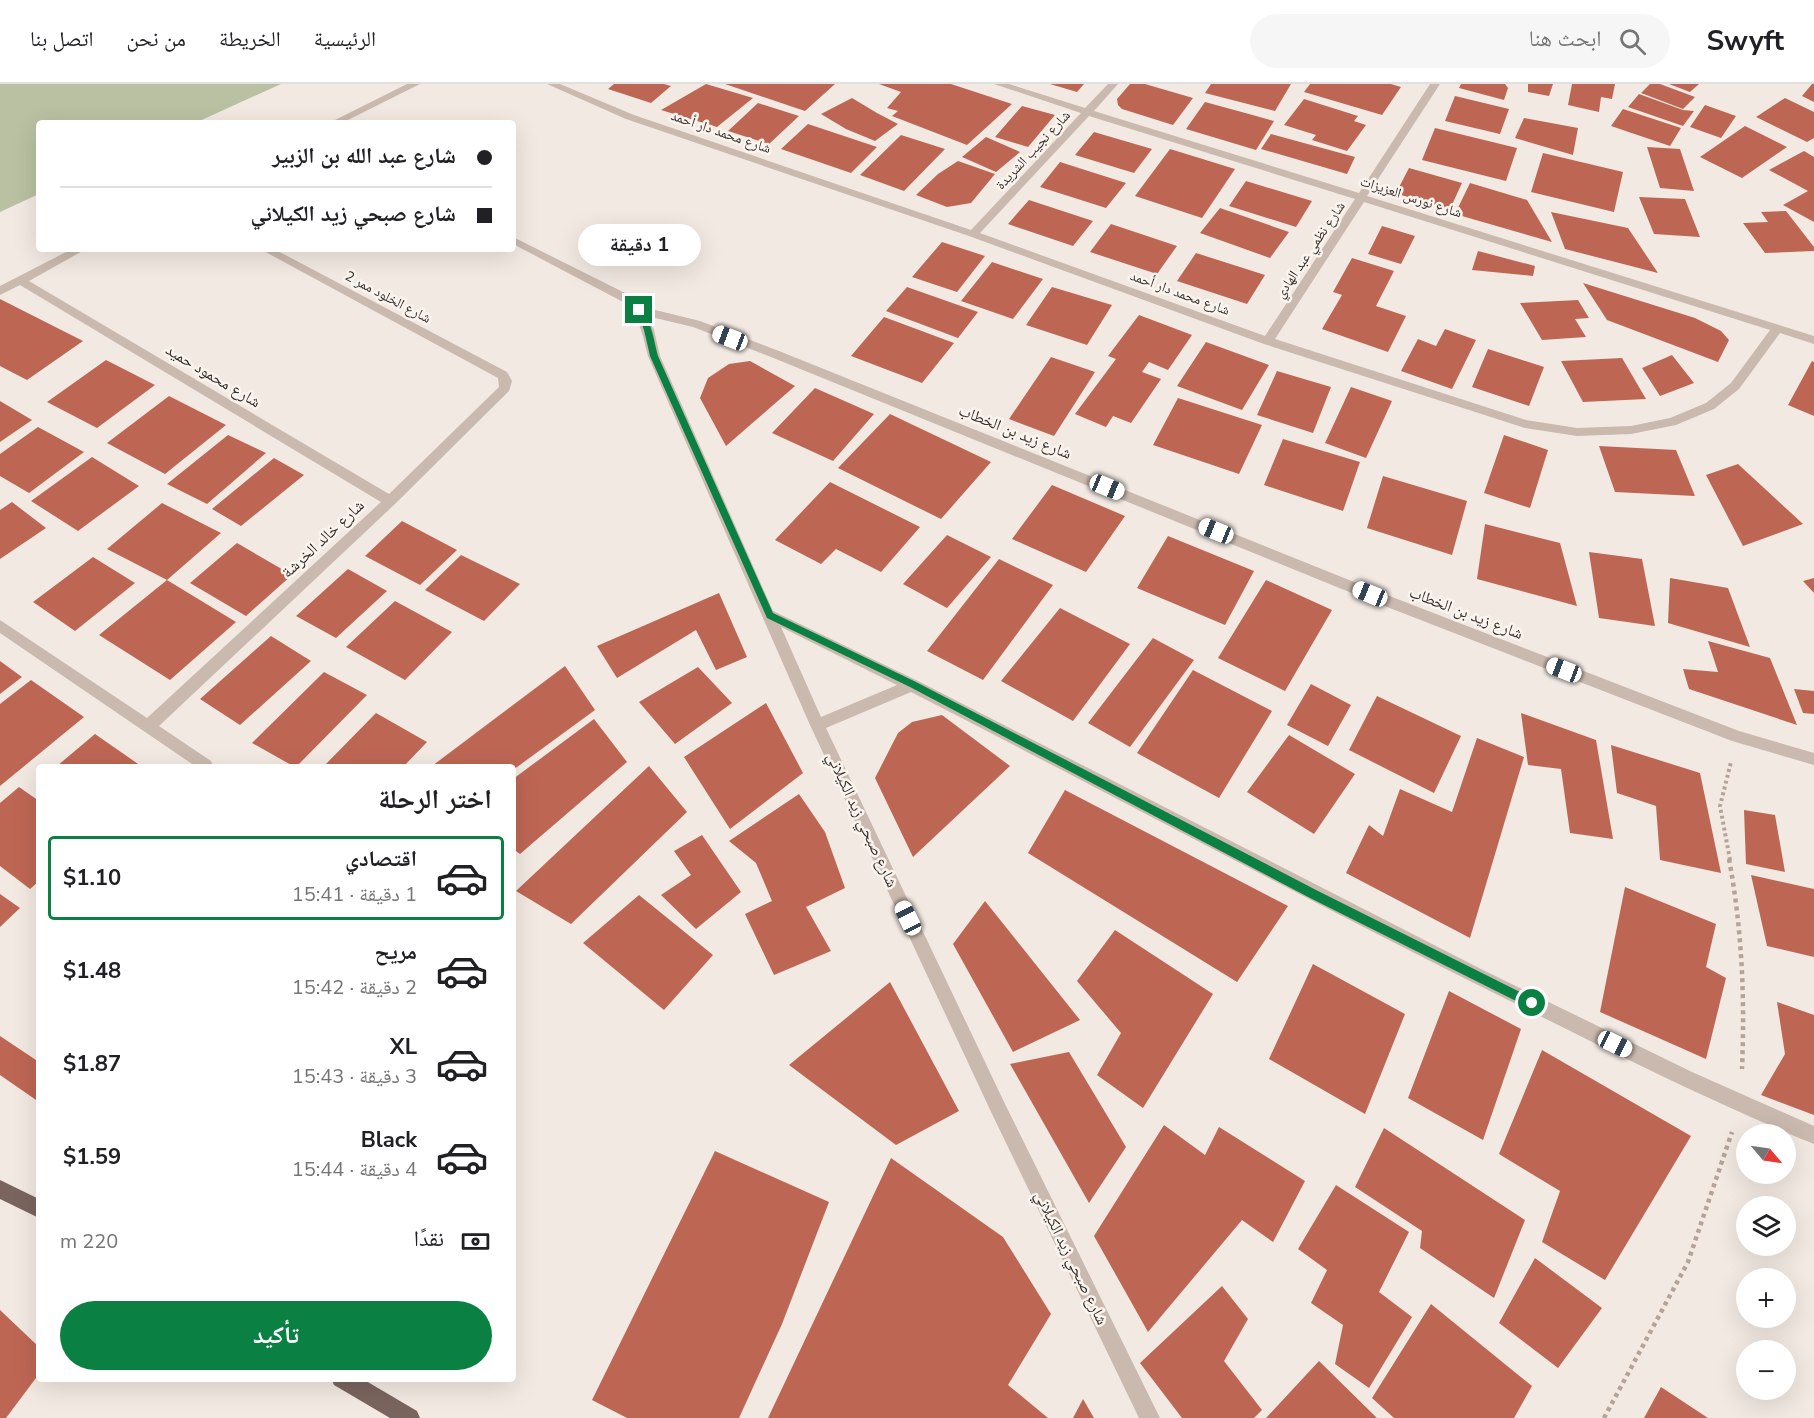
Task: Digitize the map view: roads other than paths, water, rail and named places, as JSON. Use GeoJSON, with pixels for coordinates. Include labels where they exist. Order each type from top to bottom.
{"type":"FeatureCollection","features":[{"type":"Feature","properties":{"kind":"main road"},"geometry":{"type":"LineString","coordinates":[[0,1189],[36,1207]]}},
{"type":"Feature","properties":{"kind":"main road"},"geometry":{"type":"LineString","coordinates":[[348,1382],[410,1418]]}},
{"type":"Feature","properties":{"kind":"street"},"geometry":{"type":"LineString","coordinates":[[340,120],[415,84]]}},
{"type":"Feature","properties":{"kind":"street","name":"شارع محمد دار أحمد"},"geometry":{"type":"LineString","coordinates":[[552,84],[630,117],[973,234],[1268,341],[1525,424],[1577,432],[1631,430],[1672,422],[1710,406],[1735,386],[1777,329]]}},
{"type":"Feature","properties":{"kind":"street","name":"شارع نورس العزيزات"},"geometry":{"type":"LineString","coordinates":[[999,84],[1814,340]]}},
{"type":"Feature","properties":{"kind":"street","name":"شارع نجيب الشريدة"},"geometry":{"type":"LineString","coordinates":[[973,234],[1113,84]]}},
{"type":"Feature","properties":{"kind":"street","name":"شارع نظمي عبد الهادي"},"geometry":{"type":"LineString","coordinates":[[1268,341],[1435,84]]}},
{"type":"Feature","properties":{"kind":"street","name":"شارع زيد بن الخطاب"},"geometry":{"type":"LineString","coordinates":[[516,242],[634,305],[696,324],[775,354],[1370,594],[1737,737],[1814,759]]}},
{"type":"Feature","properties":{"kind":"street"},"geometry":{"type":"LineString","coordinates":[[0,291],[75,252]]}},
{"type":"Feature","properties":{"kind":"street","name":"شارع الخلود ممر 2"},"geometry":{"type":"LineString","coordinates":[[271,252],[495,371]]}},
{"type":"Feature","properties":{"kind":"street","name":"شارع محمود حميد"},"geometry":{"type":"LineString","coordinates":[[20,280],[390,501]]}},
{"type":"Feature","properties":{"kind":"street","name":"شارع صبحي زيد الكيلاني"},"geometry":{"type":"LineString","coordinates":[[634,305],[648,330],[654,356],[817,725],[999,1110],[1150,1418]]}},
{"type":"Feature","properties":{"kind":"street","name":"شارع خالد الخرشة"},"geometry":{"type":"LineString","coordinates":[[147,728],[390,501],[506,388],[503,375],[495,371]]}},
{"type":"Feature","properties":{"kind":"street"},"geometry":{"type":"LineString","coordinates":[[770,615],[913,685],[1314,894],[1740,1106],[1814,1135]]}},
{"type":"Feature","properties":{"kind":"street"},"geometry":{"type":"LineString","coordinates":[[0,626],[203,764]]}},
{"type":"Feature","properties":{"kind":"street"},"geometry":{"type":"LineString","coordinates":[[817,725],[913,685]]}}]}
